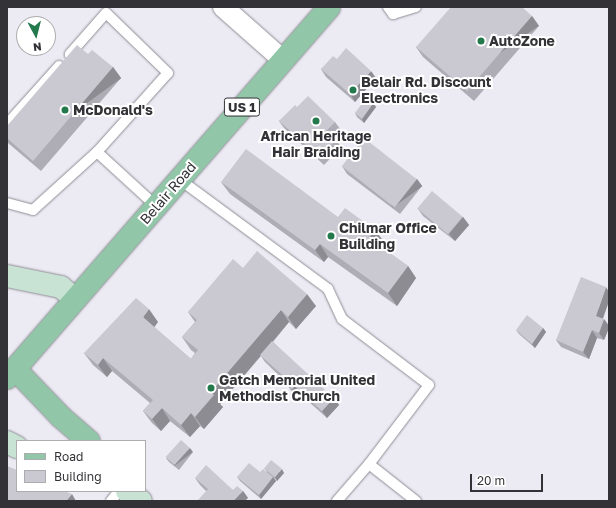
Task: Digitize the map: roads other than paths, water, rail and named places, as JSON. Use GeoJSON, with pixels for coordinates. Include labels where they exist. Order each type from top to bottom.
{"type":"FeatureCollection","features":[{"type":"Feature","properties":{"kind":"main road","name":"Belair Road"},"geometry":{"type":"LineString","coordinates":[[11,374],[328,7]]}},
{"type":"Feature","properties":{"kind":"main road"},"geometry":{"type":"LineString","coordinates":[[11,374],[88,440]]}},
{"type":"Feature","properties":{"kind":"street"},"geometry":{"type":"LineString","coordinates":[[223,7],[283,60]]}},
{"type":"Feature","properties":{"kind":"street"},"geometry":{"type":"LineString","coordinates":[[7,276],[61,287],[75,300]]}},
{"type":"Feature","properties":{"kind":"street"},"geometry":{"type":"LineString","coordinates":[[7,442],[16,446]]}},
{"type":"Feature","properties":{"kind":"street"},"geometry":{"type":"LineString","coordinates":[[128,492],[141,501]]}},
{"type":"Feature","properties":{"kind":"lane"},"geometry":{"type":"LineString","coordinates":[[388,7],[393,14],[416,7]]}},
{"type":"Feature","properties":{"kind":"lane"},"geometry":{"type":"LineString","coordinates":[[7,124],[106,13],[168,73],[98,152],[33,210],[7,203]]}},
{"type":"Feature","properties":{"kind":"lane"},"geometry":{"type":"LineString","coordinates":[[98,152],[156,206]]}},
{"type":"Feature","properties":{"kind":"lane"},"geometry":{"type":"LineString","coordinates":[[179,179],[328,289],[342,319],[429,385],[369,464],[337,501]]}},
{"type":"Feature","properties":{"kind":"lane"},"geometry":{"type":"LineString","coordinates":[[369,464],[416,501]]}},
{"type":"Feature","properties":{"kind":"lane"},"geometry":{"type":"LineString","coordinates":[[111,501],[118,492]]}},
{"type":"Feature","properties":{"kind":"place","name":"AutoZone"},"geometry":{"type":"Point","coordinates":[481,41]}},
{"type":"Feature","properties":{"kind":"place","name":"Belair Rd. Discount Electronics"},"geometry":{"type":"Point","coordinates":[353,90]}},
{"type":"Feature","properties":{"kind":"place","name":"McDonald's"},"geometry":{"type":"Point","coordinates":[65,110]}},
{"type":"Feature","properties":{"kind":"place","name":"African Heritage Hair Braiding"},"geometry":{"type":"Point","coordinates":[316,121]}},
{"type":"Feature","properties":{"kind":"place","name":"Chilmar Office Building"},"geometry":{"type":"Point","coordinates":[331,236]}},
{"type":"Feature","properties":{"kind":"place","name":"Gatch Memorial United Methodist Church"},"geometry":{"type":"Point","coordinates":[211,388]}}]}
